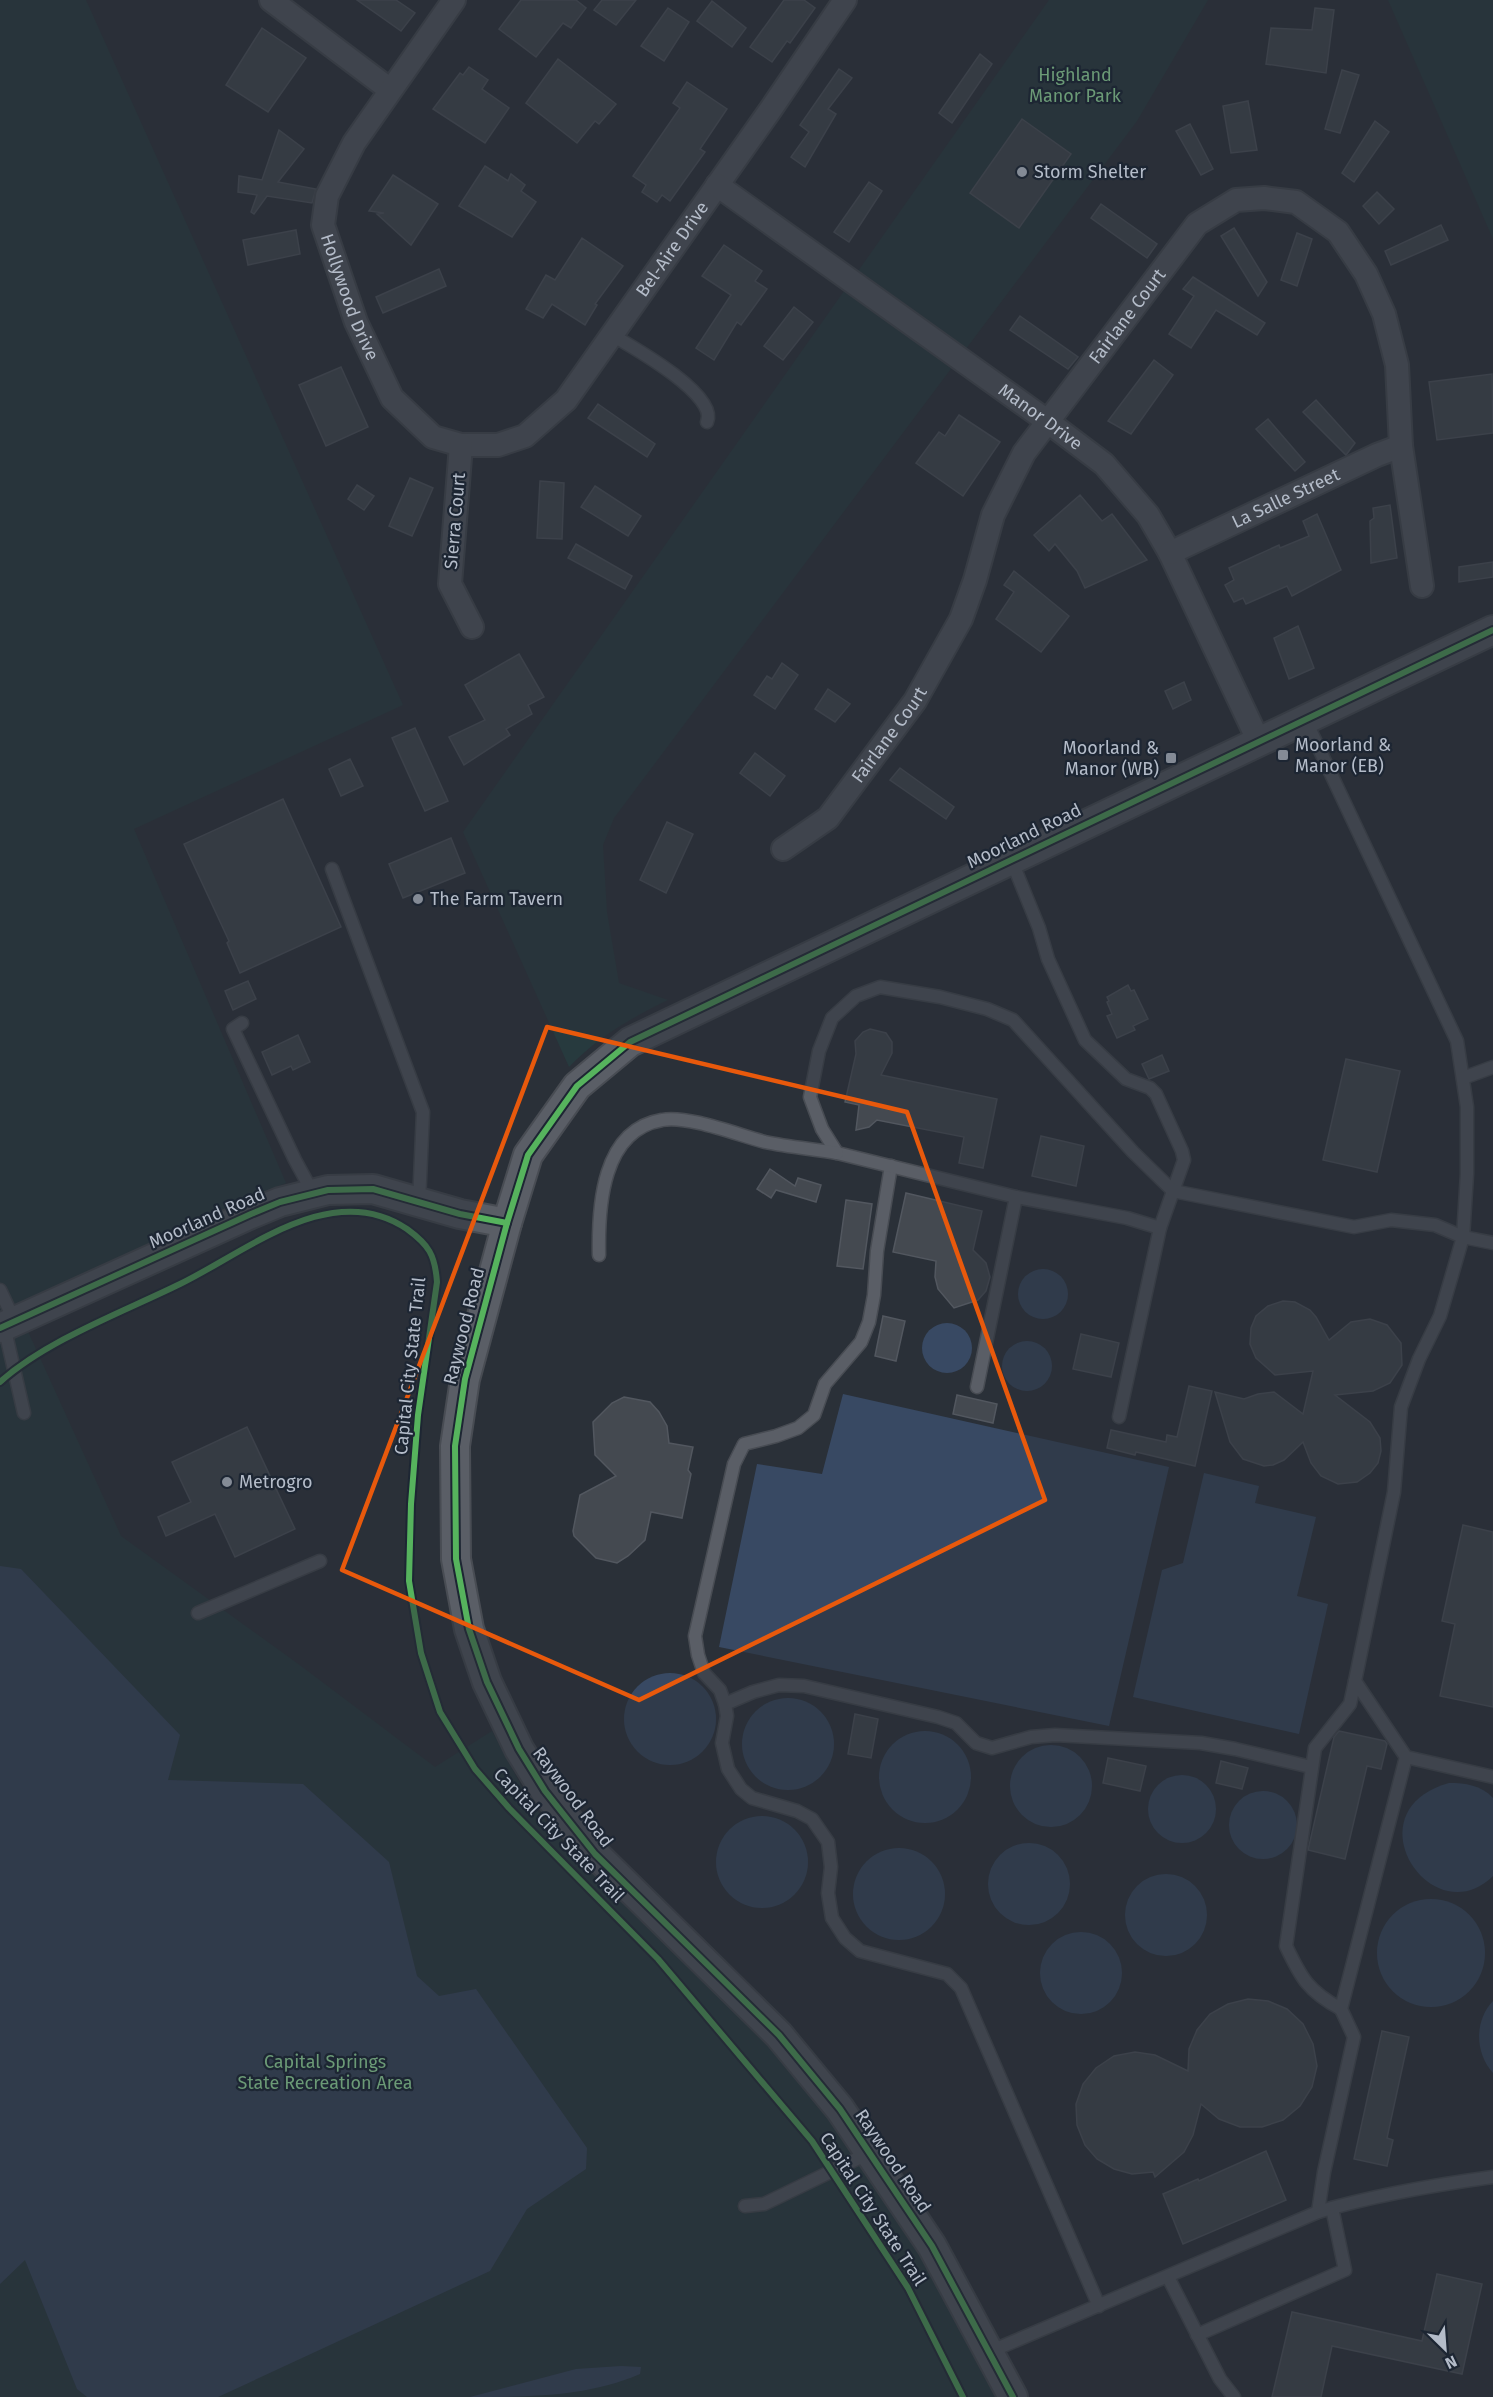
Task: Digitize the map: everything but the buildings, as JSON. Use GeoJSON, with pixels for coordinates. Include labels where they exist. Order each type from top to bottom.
{"type":"FeatureCollection","features":[{"type":"Feature","properties":{"kind":"street"},"geometry":{"type":"LineString","coordinates":[[271,0],[389,89]]}},
{"type":"Feature","properties":{"kind":"street","name":"Hollywood Drive"},"geometry":{"type":"LineString","coordinates":[[454,0],[389,89],[354,143],[327,196],[323,225],[356,322],[392,398],[433,437],[461,445]]}},
{"type":"Feature","properties":{"kind":"street","name":"Bel-Aire Drive"},"geometry":{"type":"LineString","coordinates":[[461,445],[498,444],[525,436],[566,400],[845,0]]}},
{"type":"Feature","properties":{"kind":"street","name":"Manor Drive"},"geometry":{"type":"LineString","coordinates":[[717,185],[1104,464],[1148,516],[1170,553],[1258,740]]}},
{"type":"Feature","properties":{"kind":"street","name":"Fairlane Court"},"geometry":{"type":"LineString","coordinates":[[783,849],[828,818],[915,701],[961,619],[975,580],[993,515],[1024,453],[1197,224],[1236,200],[1264,198],[1296,202],[1338,232],[1366,274],[1384,314],[1397,365],[1401,446],[1422,586]]}},
{"type":"Feature","properties":{"kind":"street","name":"Sierra Court"},"geometry":{"type":"LineString","coordinates":[[461,445],[450,584],[472,627]]}},
{"type":"Feature","properties":{"kind":"street","name":"La Salle Street"},"geometry":{"type":"LineString","coordinates":[[1170,553],[1377,455],[1401,446]]}},
{"type":"Feature","properties":{"kind":"street","name":"Moorland Road"},"geometry":{"type":"LineString","coordinates":[[577,1086],[630,1042],[1258,740],[1493,630]]}},
{"type":"Feature","properties":{"kind":"street","name":"Raywood Road"},"geometry":{"type":"LineString","coordinates":[[577,1086],[528,1155],[507,1223],[465,1379],[455,1446],[456,1559],[469,1629],[487,1682],[524,1758],[546,1791],[595,1854],[778,2035],[840,2109],[932,2247],[1013,2397]]}},
{"type":"Feature","properties":{"kind":"street","name":"Moorland Road"},"geometry":{"type":"LineString","coordinates":[[6,1325],[251,1214],[280,1202],[313,1193],[328,1190],[373,1190],[460,1214],[507,1223]]}},
{"type":"Feature","properties":{"kind":"lane"},"geometry":{"type":"LineString","coordinates":[[612,335],[690,387],[708,411],[709,416],[706,422]]}},
{"type":"Feature","properties":{"kind":"lane"},"geometry":{"type":"LineString","coordinates":[[1305,719],[1457,1041],[1467,1107],[1467,1174],[1463,1237],[1440,1316],[1419,1359],[1401,1407],[1394,1492],[1350,1704],[1315,1748],[1286,1946],[1297,1969],[1317,1996],[1341,2009],[1354,2037],[1324,2172],[1318,2212]]}},
{"type":"Feature","properties":{"kind":"lane"},"geometry":{"type":"LineString","coordinates":[[1011,859],[1039,928],[1048,959],[1085,1040],[1126,1079],[1149,1088],[1156,1094],[1165,1110],[1184,1160],[1160,1228],[1119,1417]]}},
{"type":"Feature","properties":{"kind":"lane"},"geometry":{"type":"LineString","coordinates":[[332,869],[423,1112],[419,1202]]}},
{"type":"Feature","properties":{"kind":"lane"},"geometry":{"type":"LineString","coordinates":[[837,1153],[822,1129],[810,1097],[819,1051],[832,1018],[856,996],[880,987],[940,997],[1013,1020],[1133,1152],[1173,1191],[1354,1227],[1391,1220],[1435,1225],[1463,1237],[1493,1243]]}},
{"type":"Feature","properties":{"kind":"lane"},"geometry":{"type":"LineString","coordinates":[[242,1023],[233,1029],[313,1193]]}},
{"type":"Feature","properties":{"kind":"lane"},"geometry":{"type":"LineString","coordinates":[[1463,1078],[1493,1067]]}},
{"type":"Feature","properties":{"kind":"lane"},"geometry":{"type":"LineString","coordinates":[[599,1255],[598,1222],[612,1158],[621,1142],[640,1128],[663,1119],[687,1121],[766,1142],[837,1153],[1016,1197],[1127,1218],[1160,1228]]}},
{"type":"Feature","properties":{"kind":"lane"},"geometry":{"type":"LineString","coordinates":[[891,1166],[877,1251],[874,1295],[869,1322],[861,1342],[825,1384],[814,1415],[798,1428],[744,1444],[734,1464],[695,1636],[698,1655],[704,1673],[720,1690],[725,1704],[727,1716],[722,1743],[728,1769],[741,1790],[752,1798],[797,1811],[812,1819],[828,1842],[831,1868],[828,1893],[832,1918],[845,1938],[860,1951],[947,1974],[961,1988],[1099,2306]]}},
{"type":"Feature","properties":{"kind":"lane"},"geometry":{"type":"LineString","coordinates":[[977,1387],[1016,1197]]}},
{"type":"Feature","properties":{"kind":"lane"},"geometry":{"type":"LineString","coordinates":[[0,1290],[24,1413]]}},
{"type":"Feature","properties":{"kind":"lane"},"geometry":{"type":"LineString","coordinates":[[198,1613],[320,1561]]}},
{"type":"Feature","properties":{"kind":"lane"},"geometry":{"type":"LineString","coordinates":[[1355,1681],[1406,1757],[1493,1777]]}},
{"type":"Feature","properties":{"kind":"lane"},"geometry":{"type":"LineString","coordinates":[[725,1704],[753,1692],[779,1685],[804,1686],[938,1717],[956,1723],[976,1743],[992,1748],[1031,1737],[1055,1735],[1201,1743],[1311,1767]]}},
{"type":"Feature","properties":{"kind":"lane"},"geometry":{"type":"LineString","coordinates":[[1341,2009],[1406,1757]]}},
{"type":"Feature","properties":{"kind":"lane"},"geometry":{"type":"LineString","coordinates":[[745,2206],[764,2204],[869,2153]]}},
{"type":"Feature","properties":{"kind":"lane"},"geometry":{"type":"LineString","coordinates":[[989,2352],[1318,2212],[1441,2184],[1493,2177]]}},
{"type":"Feature","properties":{"kind":"lane"},"geometry":{"type":"LineString","coordinates":[[1197,2335],[1345,2270],[1332,2208]]}},
{"type":"Feature","properties":{"kind":"lane"},"geometry":{"type":"LineString","coordinates":[[1168,2277],[1220,2379],[1234,2397]]}},
{"type":"Feature","properties":{"kind":"highlighted area"},"geometry":{"type":"Polygon","coordinates":[[[547,1027],[907,1112],[1045,1500],[639,1700],[342,1570],[547,1027]]]}},
{"type":"Feature","properties":{"kind":"green space","name":"Capital Springs State Recreation Area"},"geometry":{"type":"Polygon","coordinates":[[[0,0],[86,0],[403,705],[134,829],[286,1183],[16,1305],[121,1536],[301,1666],[435,1767],[492,1731],[530,1802],[580,1862],[756,2030],[811,2092],[898,2216],[997,2397],[0,2397],[0,0]]]}},
{"type":"Feature","properties":{"kind":"green space","name":"Highland Manor Park"},"geometry":{"type":"Polygon","coordinates":[[[1049,0],[1208,0],[1137,121],[614,818],[603,845],[607,912],[619,983],[668,1000],[616,1029],[592,1046],[569,1067],[463,832],[1049,0]]]}},
{"type":"Feature","properties":{"kind":"green space"},"geometry":{"type":"Polygon","coordinates":[[[1388,0],[1493,0],[1493,239],[1388,0]]]}},
{"type":"Feature","properties":{"kind":"water"},"geometry":{"type":"Polygon","coordinates":[[[1038,1269],[1048,1269],[1061,1276],[1068,1289],[1068,1299],[1061,1312],[1048,1319],[1038,1319],[1029,1315],[1022,1308],[1018,1299],[1018,1289],[1022,1280],[1029,1273],[1038,1269]]]}},
{"type":"Feature","properties":{"kind":"water"},"geometry":{"type":"Polygon","coordinates":[[[942,1323],[952,1323],[965,1330],[972,1343],[972,1353],[965,1366],[952,1373],[942,1373],[933,1369],[926,1362],[922,1353],[922,1343],[926,1334],[933,1327],[942,1323]]]}},
{"type":"Feature","properties":{"kind":"water"},"geometry":{"type":"Polygon","coordinates":[[[1022,1341],[1032,1341],[1045,1348],[1052,1361],[1052,1371],[1045,1384],[1032,1391],[1022,1391],[1013,1387],[1006,1380],[1002,1371],[1002,1361],[1006,1352],[1013,1345],[1022,1341]]]}},
{"type":"Feature","properties":{"kind":"water"},"geometry":{"type":"Polygon","coordinates":[[[843,1394],[1169,1467],[1109,1726],[719,1647],[757,1464],[822,1474],[843,1394]]]}},
{"type":"Feature","properties":{"kind":"water"},"geometry":{"type":"Polygon","coordinates":[[[1204,1473],[1259,1486],[1255,1503],[1316,1517],[1297,1596],[1328,1604],[1299,1734],[1133,1697],[1162,1570],[1183,1563],[1204,1473]]]}},
{"type":"Feature","properties":{"kind":"water"},"geometry":{"type":"Polygon","coordinates":[[[0,1566],[21,1569],[180,1735],[168,1780],[303,1784],[389,1862],[417,1976],[439,1996],[476,1989],[587,2148],[586,2169],[527,2209],[490,2271],[218,2397],[87,2397],[77,2389],[25,2260],[0,2284],[0,1566]]]}},
{"type":"Feature","properties":{"kind":"water"},"geometry":{"type":"Polygon","coordinates":[[[670,1673],[688,1676],[703,1686],[713,1701],[716,1719],[713,1737],[703,1752],[688,1762],[670,1765],[652,1762],[637,1752],[627,1737],[624,1719],[627,1701],[637,1686],[652,1676],[670,1673]]]}},
{"type":"Feature","properties":{"kind":"water"},"geometry":{"type":"Polygon","coordinates":[[[788,1698],[806,1701],[821,1711],[831,1726],[834,1744],[831,1762],[821,1777],[806,1787],[788,1790],[770,1787],[755,1777],[745,1762],[742,1744],[745,1726],[755,1711],[770,1701],[788,1698]]]}},
{"type":"Feature","properties":{"kind":"water"},"geometry":{"type":"Polygon","coordinates":[[[925,1731],[943,1734],[958,1744],[968,1759],[971,1777],[968,1795],[958,1810],[943,1820],[925,1823],[907,1820],[892,1810],[882,1795],[879,1777],[882,1759],[892,1744],[907,1734],[925,1731]]]}},
{"type":"Feature","properties":{"kind":"water"},"geometry":{"type":"Polygon","coordinates":[[[1043,1745],[1059,1745],[1074,1752],[1085,1763],[1092,1778],[1089,1802],[1080,1815],[1059,1827],[1043,1827],[1028,1820],[1017,1809],[1010,1794],[1010,1778],[1017,1763],[1028,1752],[1043,1745]]]}},
{"type":"Feature","properties":{"kind":"water"},"geometry":{"type":"Polygon","coordinates":[[[1182,1775],[1195,1778],[1206,1785],[1213,1796],[1216,1809],[1213,1822],[1206,1833],[1195,1840],[1182,1843],[1169,1840],[1158,1833],[1151,1822],[1148,1809],[1151,1796],[1158,1785],[1169,1778],[1182,1775]]]}},
{"type":"Feature","properties":{"kind":"water"},"geometry":{"type":"Polygon","coordinates":[[[1449,1783],[1472,1786],[1483,1790],[1493,1798],[1493,1876],[1469,1890],[1446,1891],[1426,1880],[1411,1862],[1403,1841],[1405,1818],[1420,1797],[1449,1783]]]}},
{"type":"Feature","properties":{"kind":"water"},"geometry":{"type":"Polygon","coordinates":[[[1270,1791],[1282,1797],[1291,1806],[1297,1818],[1295,1838],[1287,1849],[1270,1859],[1256,1859],[1239,1849],[1231,1838],[1229,1818],[1239,1801],[1250,1793],[1270,1791]]]}},
{"type":"Feature","properties":{"kind":"water"},"geometry":{"type":"Polygon","coordinates":[[[762,1816],[780,1819],[795,1829],[805,1844],[808,1862],[805,1880],[795,1895],[780,1905],[762,1908],[744,1905],[729,1895],[719,1880],[716,1862],[719,1844],[729,1829],[744,1819],[762,1816]]]}},
{"type":"Feature","properties":{"kind":"water"},"geometry":{"type":"Polygon","coordinates":[[[1021,1843],[1037,1843],[1052,1850],[1063,1861],[1070,1876],[1067,1900],[1058,1913],[1037,1925],[1021,1925],[1006,1918],[995,1907],[988,1892],[988,1876],[995,1861],[1006,1850],[1021,1843]]]}},
{"type":"Feature","properties":{"kind":"water"},"geometry":{"type":"Polygon","coordinates":[[[899,1848],[917,1851],[932,1861],[942,1876],[945,1894],[942,1912],[932,1927],[917,1937],[899,1940],[881,1937],[866,1927],[856,1912],[853,1894],[856,1876],[866,1861],[881,1851],[899,1848]]]}},
{"type":"Feature","properties":{"kind":"water"},"geometry":{"type":"Polygon","coordinates":[[[1158,1874],[1174,1874],[1189,1881],[1200,1892],[1207,1907],[1204,1931],[1195,1944],[1174,1956],[1158,1956],[1143,1949],[1132,1938],[1125,1923],[1125,1907],[1132,1892],[1143,1881],[1158,1874]]]}},
{"type":"Feature","properties":{"kind":"water"},"geometry":{"type":"Polygon","coordinates":[[[1431,1899],[1452,1903],[1469,1915],[1481,1932],[1485,1953],[1481,1974],[1469,1991],[1452,2003],[1431,2007],[1410,2003],[1393,1991],[1381,1974],[1377,1953],[1381,1932],[1393,1915],[1410,1903],[1431,1899]]]}},
{"type":"Feature","properties":{"kind":"water"},"geometry":{"type":"Polygon","coordinates":[[[1073,1932],[1089,1932],[1104,1939],[1115,1950],[1122,1965],[1119,1989],[1110,2002],[1089,2014],[1073,2014],[1058,2007],[1047,1996],[1040,1981],[1040,1965],[1047,1950],[1058,1939],[1073,1932]]]}},
{"type":"Feature","properties":{"kind":"water"},"geometry":{"type":"Polygon","coordinates":[[[1493,2001],[1493,2073],[1483,2056],[1479,2037],[1482,2018],[1493,2001]]]}},
{"type":"Feature","properties":{"kind":"water"},"geometry":{"type":"Polygon","coordinates":[[[641,2367],[640,2374],[620,2382],[557,2394],[470,2397],[576,2369],[641,2367]]]}},
{"type":"Feature","properties":{"kind":"cycle path","name":"Capital City State Trail"},"geometry":{"type":"LineString","coordinates":[[1013,2397],[932,2246],[840,2109],[779,2035],[595,1854],[545,1791],[519,1749],[487,1682],[469,1629],[456,1559],[455,1446],[465,1379],[507,1223],[528,1155],[577,1086],[630,1042],[1493,630]]}},
{"type":"Feature","properties":{"kind":"cycle path"},"geometry":{"type":"LineString","coordinates":[[0,1328],[251,1214],[280,1202],[328,1190],[373,1189],[460,1214],[507,1223]]}},
{"type":"Feature","properties":{"kind":"cycle path","name":"Capital City State Trail"},"geometry":{"type":"LineString","coordinates":[[0,1382],[19,1367],[63,1340],[180,1284],[290,1225],[320,1216],[349,1212],[378,1215],[407,1229],[421,1240],[430,1251],[437,1282],[418,1415],[411,1504],[409,1581],[421,1653],[440,1712],[475,1769],[509,1808],[658,1959],[812,2141],[908,2288],[963,2397]]}},
{"type":"Feature","properties":{"kind":"place","name":"Storm Shelter"},"geometry":{"type":"Point","coordinates":[1022,172]}},
{"type":"Feature","properties":{"kind":"place","name":"Moorland & Manor (EB)"},"geometry":{"type":"Point","coordinates":[1283,755]}},
{"type":"Feature","properties":{"kind":"place","name":"Moorland & Manor (WB)"},"geometry":{"type":"Point","coordinates":[1171,758]}},
{"type":"Feature","properties":{"kind":"place","name":"The Farm Tavern"},"geometry":{"type":"Point","coordinates":[418,899]}},
{"type":"Feature","properties":{"kind":"place","name":"Metrogro"},"geometry":{"type":"Point","coordinates":[227,1482]}}]}
